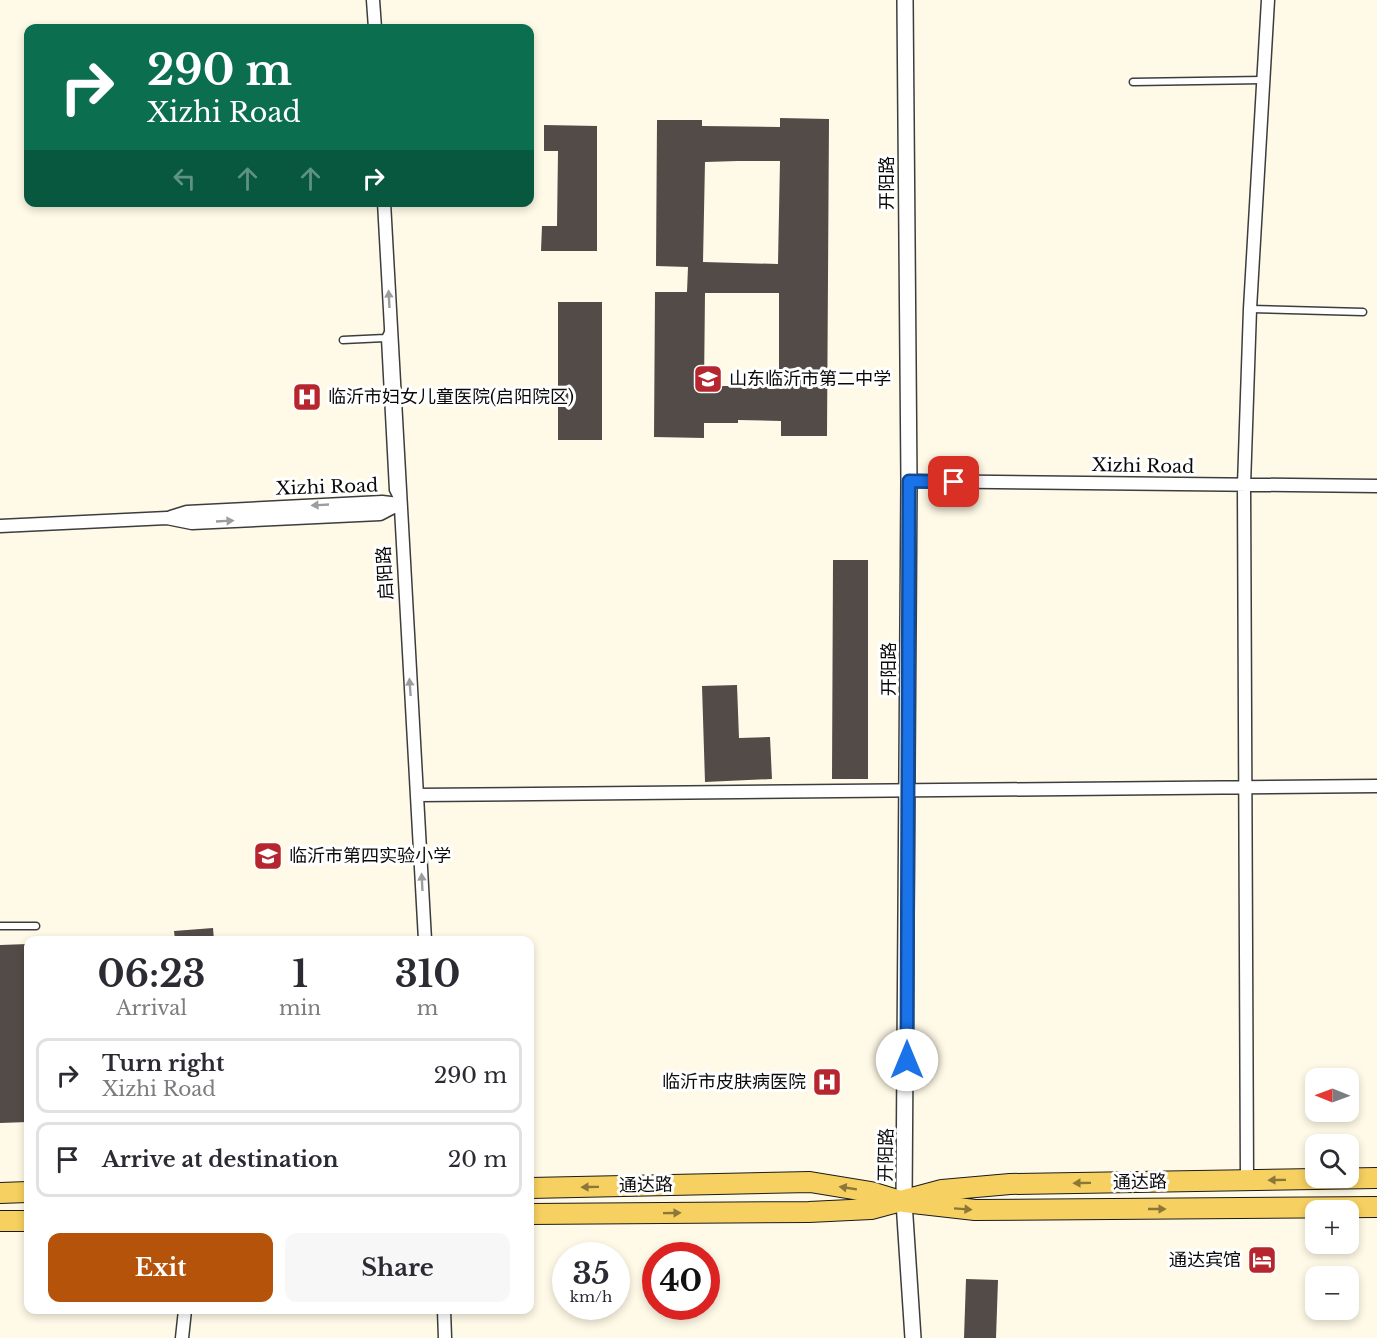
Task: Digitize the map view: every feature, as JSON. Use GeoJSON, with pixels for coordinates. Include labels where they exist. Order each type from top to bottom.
{"type":"FeatureCollection","features":[{"type":"Feature","properties":{"kind":"main road","name":"通达路"},"geometry":{"type":"LineString","coordinates":[[534,1215],[809,1212],[871,1209],[942,1190],[1010,1184],[1377,1178]]}},
{"type":"Feature","properties":{"kind":"main road","name":"通达路"},"geometry":{"type":"LineString","coordinates":[[534,1188],[810,1182],[871,1192],[904,1202],[975,1210],[1377,1207]]}},
{"type":"Feature","properties":{"kind":"main road"},"geometry":{"type":"LineString","coordinates":[[0,1193],[24,1192]]}},
{"type":"Feature","properties":{"kind":"main road"},"geometry":{"type":"LineString","coordinates":[[0,1221],[24,1221]]}},
{"type":"Feature","properties":{"kind":"street"},"geometry":{"type":"LineString","coordinates":[[373,0],[375,24]]}},
{"type":"Feature","properties":{"kind":"street","name":"开阳路"},"geometry":{"type":"LineString","coordinates":[[905,0],[909,481],[904,1202],[913,1338]]}},
{"type":"Feature","properties":{"kind":"street"},"geometry":{"type":"LineString","coordinates":[[1248,1181],[1244,485],[1250,309],[1268,0]]}},
{"type":"Feature","properties":{"kind":"street","name":"启阳路"},"geometry":{"type":"LineString","coordinates":[[384,207],[388,332],[426,936]]}},
{"type":"Feature","properties":{"kind":"street","name":"Xizhi Road"},"geometry":{"type":"LineString","coordinates":[[909,481],[1377,486]]}},
{"type":"Feature","properties":{"kind":"street","name":"Xizhi Road"},"geometry":{"type":"LineString","coordinates":[[0,526],[167,518],[187,512],[382,502],[399,504]]}},
{"type":"Feature","properties":{"kind":"street"},"geometry":{"type":"LineString","coordinates":[[417,795],[702,790],[712,794],[908,788],[1377,786]]}},
{"type":"Feature","properties":{"kind":"street"},"geometry":{"type":"LineString","coordinates":[[182,1338],[185,1314]]}},
{"type":"Feature","properties":{"kind":"street"},"geometry":{"type":"LineString","coordinates":[[444,1314],[445,1338]]}},
{"type":"Feature","properties":{"kind":"lane"},"geometry":{"type":"LineString","coordinates":[[1133,82],[1263,80]]}},
{"type":"Feature","properties":{"kind":"lane"},"geometry":{"type":"LineString","coordinates":[[1250,309],[1363,312]]}},
{"type":"Feature","properties":{"kind":"lane"},"geometry":{"type":"LineString","coordinates":[[343,340],[388,332]]}},
{"type":"Feature","properties":{"kind":"lane"},"geometry":{"type":"LineString","coordinates":[[0,926],[36,926]]}},
{"type":"Feature","properties":{"kind":"building"},"geometry":{"type":"Polygon","coordinates":[[[780,118],[829,119],[827,436],[781,436],[781,421],[738,420],[738,423],[704,423],[704,438],[654,437],[655,292],[687,292],[688,267],[656,266],[657,120],[702,120],[702,126],[780,127],[780,118]],[[780,161],[705,162],[703,262],[778,264],[780,161]],[[705,293],[704,386],[779,386],[779,293],[705,293]]]}},
{"type":"Feature","properties":{"kind":"building"},"geometry":{"type":"Polygon","coordinates":[[[544,125],[597,126],[597,251],[541,251],[542,226],[557,226],[558,151],[544,151],[544,125]]]}},
{"type":"Feature","properties":{"kind":"building"},"geometry":{"type":"Polygon","coordinates":[[[558,302],[602,302],[602,440],[558,440],[558,302]]]}},
{"type":"Feature","properties":{"kind":"building"},"geometry":{"type":"Polygon","coordinates":[[[833,560],[868,560],[868,779],[832,779],[833,560]]]}},
{"type":"Feature","properties":{"kind":"building"},"geometry":{"type":"Polygon","coordinates":[[[737,685],[739,738],[770,737],[772,779],[705,782],[702,686],[737,685]]]}},
{"type":"Feature","properties":{"kind":"building"},"geometry":{"type":"Polygon","coordinates":[[[213,928],[214,936],[175,936],[174,931],[213,928]]]}},
{"type":"Feature","properties":{"kind":"building"},"geometry":{"type":"Polygon","coordinates":[[[24,944],[24,1122],[0,1123],[0,945],[24,944]]]}},
{"type":"Feature","properties":{"kind":"building"},"geometry":{"type":"Polygon","coordinates":[[[966,1279],[998,1280],[996,1338],[964,1338],[966,1279]]]}},
{"type":"Feature","properties":{"kind":"place","name":"山东临沂市第二中学"},"geometry":{"type":"Point","coordinates":[708,379]}},
{"type":"Feature","properties":{"kind":"place","name":"临沂市妇女儿童医院(启阳院区)"},"geometry":{"type":"Point","coordinates":[307,397]}},
{"type":"Feature","properties":{"kind":"place","name":"临沂市第四实验小学"},"geometry":{"type":"Point","coordinates":[268,856]}},
{"type":"Feature","properties":{"kind":"place","name":"临沂市皮肤病医院"},"geometry":{"type":"Point","coordinates":[827,1082]}},
{"type":"Feature","properties":{"kind":"place","name":"通达宾馆"},"geometry":{"type":"Point","coordinates":[1262,1260]}},
{"type":"Feature","properties":{"kind":"route"},"geometry":{"type":"LineString","coordinates":[[907,1060],[909,481],[954,482]]}}]}
